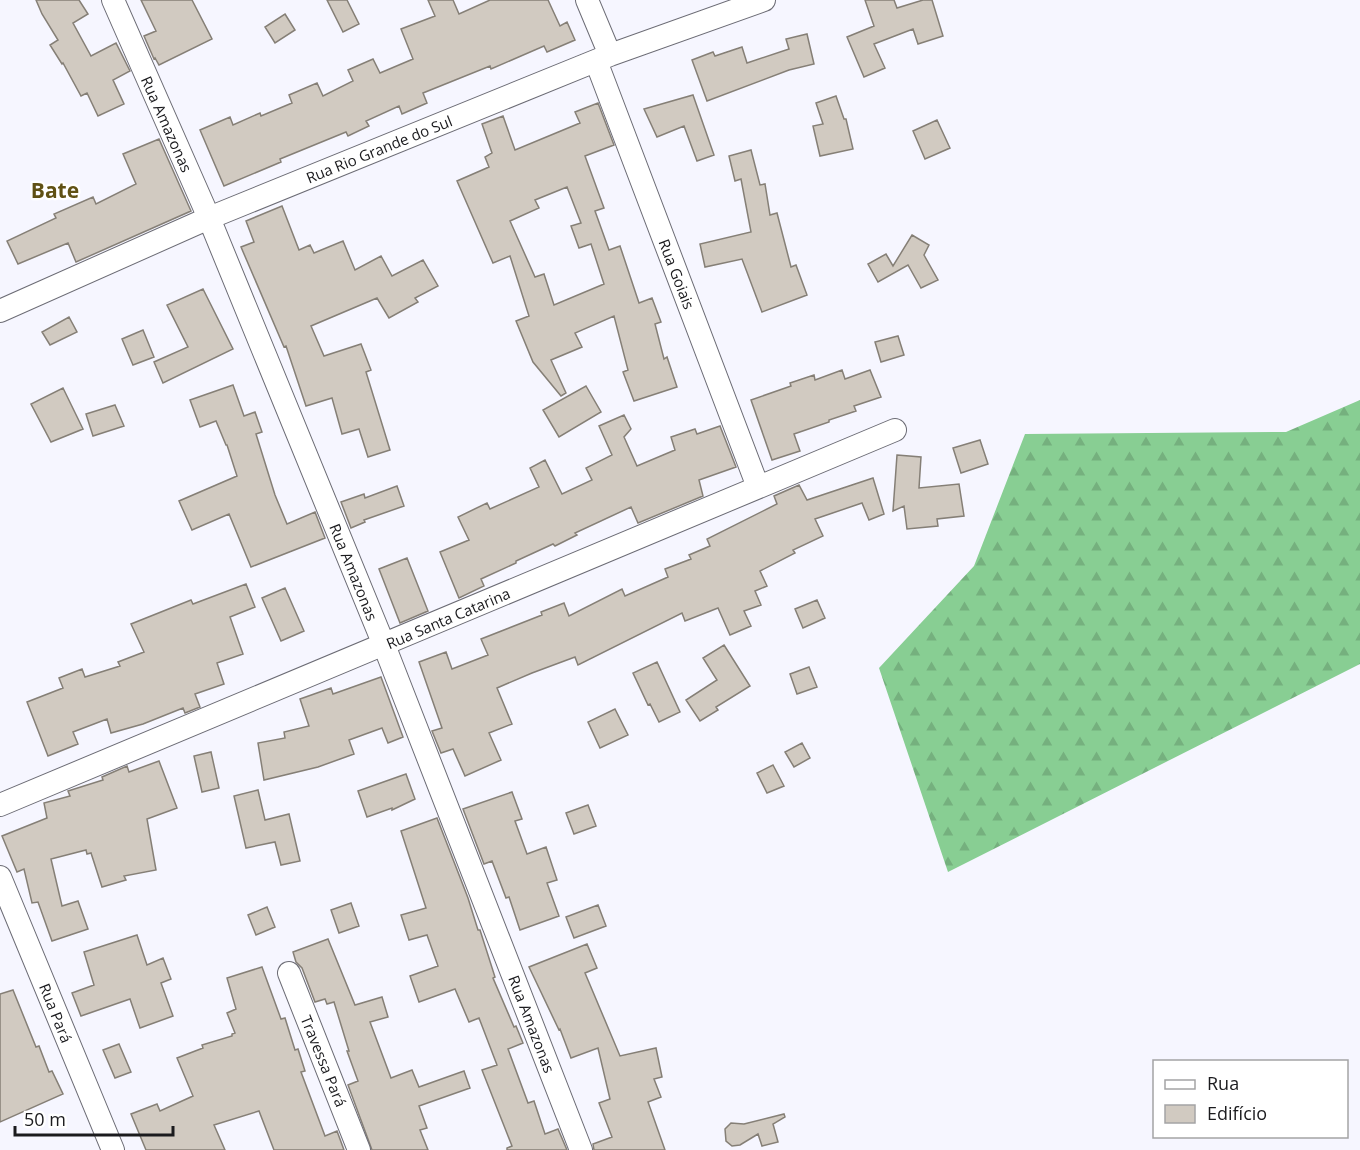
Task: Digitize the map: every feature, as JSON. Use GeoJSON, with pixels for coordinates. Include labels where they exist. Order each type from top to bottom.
{"type":"FeatureCollection","features":[{"type":"Feature","properties":{"kind":"street","name":"Rua Amazonas"},"geometry":{"type":"LineString","coordinates":[[113,0],[209,218],[384,645],[581,1150]]}},
{"type":"Feature","properties":{"kind":"street","name":"Rua Goiais"},"geometry":{"type":"LineString","coordinates":[[587,0],[603,58],[758,487]]}},
{"type":"Feature","properties":{"kind":"street","name":"Rua Rio Grande do Sul"},"geometry":{"type":"LineString","coordinates":[[0,311],[209,218],[603,58],[764,0]]}},
{"type":"Feature","properties":{"kind":"street","name":"Rua Santa Catarina"},"geometry":{"type":"LineString","coordinates":[[0,805],[895,430]]}},
{"type":"Feature","properties":{"kind":"street","name":"Rua Pará"},"geometry":{"type":"LineString","coordinates":[[0,877],[113,1150]]}},
{"type":"Feature","properties":{"kind":"street","name":"Travessa Pará"},"geometry":{"type":"LineString","coordinates":[[289,973],[359,1150]]}},
{"type":"Feature","properties":{"kind":"green space"},"geometry":{"type":"Polygon","coordinates":[[[1360,400],[1360,664],[948,872],[879,668],[974,566],[1025,434],[1286,432],[1360,400]]]}},
{"type":"Feature","properties":{"kind":"building"},"geometry":{"type":"Polygon","coordinates":[[[36,0],[79,0],[88,14],[73,23],[91,56],[116,43],[130,71],[113,80],[124,104],[98,116],[87,93],[81,96],[50,45],[58,40],[36,0]]]}},
{"type":"Feature","properties":{"kind":"building"},"geometry":{"type":"Polygon","coordinates":[[[141,0],[192,0],[212,39],[159,65],[144,36],[156,31],[141,0]]]}},
{"type":"Feature","properties":{"kind":"building"},"geometry":{"type":"Polygon","coordinates":[[[327,0],[347,0],[359,24],[343,32],[327,0]]]}},
{"type":"Feature","properties":{"kind":"building"},"geometry":{"type":"Polygon","coordinates":[[[428,0],[453,0],[459,14],[490,0],[548,0],[560,26],[567,22],[575,40],[547,52],[544,46],[491,69],[490,66],[423,93],[427,103],[402,114],[399,106],[366,121],[369,126],[348,136],[346,132],[280,159],[281,162],[224,186],[200,130],[230,117],[233,125],[260,113],[261,116],[292,103],[289,95],[317,83],[323,96],[353,81],[348,70],[373,59],[380,73],[413,59],[401,29],[435,16],[428,0]]]}},
{"type":"Feature","properties":{"kind":"building"},"geometry":{"type":"Polygon","coordinates":[[[865,0],[894,0],[897,8],[923,0],[932,0],[943,36],[918,44],[913,29],[874,44],[885,68],[864,77],[847,37],[874,26],[865,0]]]}},
{"type":"Feature","properties":{"kind":"building"},"geometry":{"type":"Polygon","coordinates":[[[285,14],[295,30],[275,43],[265,27],[285,14]]]}},
{"type":"Feature","properties":{"kind":"building"},"geometry":{"type":"Polygon","coordinates":[[[807,34],[814,64],[789,70],[707,101],[692,60],[713,52],[715,56],[742,47],[747,63],[789,49],[786,39],[807,34]]]}},
{"type":"Feature","properties":{"kind":"building"},"geometry":{"type":"Polygon","coordinates":[[[693,95],[714,155],[697,161],[684,126],[657,137],[644,109],[693,95]]]}},
{"type":"Feature","properties":{"kind":"building"},"geometry":{"type":"Polygon","coordinates":[[[836,96],[844,119],[846,119],[853,149],[820,156],[813,126],[823,124],[816,103],[836,96]]]}},
{"type":"Feature","properties":{"kind":"building"},"geometry":{"type":"Polygon","coordinates":[[[598,103],[614,145],[585,156],[604,208],[595,211],[609,250],[620,246],[639,303],[652,298],[661,322],[655,324],[664,359],[667,357],[677,387],[634,401],[623,372],[628,370],[614,316],[575,333],[582,347],[551,360],[566,393],[561,396],[533,362],[516,321],[529,316],[510,256],[493,263],[457,181],[489,167],[485,157],[492,153],[482,124],[503,116],[515,150],[580,123],[575,112],[598,103]],[[567,187],[535,200],[539,208],[510,221],[535,277],[544,274],[554,305],[604,284],[591,244],[579,248],[571,226],[581,223],[567,187]]]}},
{"type":"Feature","properties":{"kind":"building"},"geometry":{"type":"Polygon","coordinates":[[[937,120],[950,148],[925,159],[913,131],[937,120]]]}},
{"type":"Feature","properties":{"kind":"building"},"geometry":{"type":"Polygon","coordinates":[[[159,139],[191,211],[76,262],[68,243],[18,264],[7,241],[56,218],[54,214],[93,197],[96,204],[136,184],[123,154],[159,139]]]}},
{"type":"Feature","properties":{"kind":"building"},"geometry":{"type":"Polygon","coordinates":[[[751,150],[760,185],[765,184],[770,215],[777,213],[791,267],[796,265],[807,295],[762,312],[742,259],[705,267],[700,244],[751,232],[741,179],[735,181],[729,156],[751,150]]]}},
{"type":"Feature","properties":{"kind":"building"},"geometry":{"type":"Polygon","coordinates":[[[282,206],[299,250],[310,245],[314,253],[343,241],[355,270],[381,256],[392,276],[423,260],[438,286],[415,298],[418,302],[389,318],[377,298],[311,326],[324,356],[361,344],[371,370],[366,372],[390,450],[368,457],[359,429],[342,434],[332,398],[306,406],[286,346],[284,347],[241,247],[254,242],[246,221],[282,206]]]}},
{"type":"Feature","properties":{"kind":"building"},"geometry":{"type":"Polygon","coordinates":[[[912,235],[929,245],[924,255],[938,280],[921,288],[908,265],[878,282],[868,264],[886,254],[893,266],[912,235]]]}},
{"type":"Feature","properties":{"kind":"building"},"geometry":{"type":"Polygon","coordinates":[[[203,289],[233,349],[163,383],[154,362],[188,347],[167,305],[203,289]]]}},
{"type":"Feature","properties":{"kind":"building"},"geometry":{"type":"Polygon","coordinates":[[[69,317],[77,332],[50,345],[42,332],[69,317]]]}},
{"type":"Feature","properties":{"kind":"building"},"geometry":{"type":"Polygon","coordinates":[[[143,330],[154,357],[133,365],[122,339],[143,330]]]}},
{"type":"Feature","properties":{"kind":"building"},"geometry":{"type":"Polygon","coordinates":[[[898,336],[904,355],[881,362],[875,342],[898,336]]]}},
{"type":"Feature","properties":{"kind":"building"},"geometry":{"type":"Polygon","coordinates":[[[842,370],[845,379],[870,370],[881,397],[854,406],[856,411],[794,434],[800,451],[772,460],[751,400],[814,375],[815,380],[842,370]]]}},
{"type":"Feature","properties":{"kind":"building"},"geometry":{"type":"Polygon","coordinates":[[[233,385],[244,416],[255,412],[262,432],[256,434],[275,495],[287,524],[315,512],[325,538],[251,567],[229,514],[192,530],[179,501],[237,476],[216,421],[200,427],[190,400],[233,385]]]}},
{"type":"Feature","properties":{"kind":"building"},"geometry":{"type":"Polygon","coordinates":[[[586,386],[601,412],[559,437],[543,410],[586,386]]]}},
{"type":"Feature","properties":{"kind":"building"},"geometry":{"type":"Polygon","coordinates":[[[63,388],[83,429],[51,442],[31,404],[63,388]]]}},
{"type":"Feature","properties":{"kind":"building"},"geometry":{"type":"Polygon","coordinates":[[[115,405],[124,426],[93,436],[86,414],[115,405]]]}},
{"type":"Feature","properties":{"kind":"building"},"geometry":{"type":"Polygon","coordinates":[[[624,415],[631,429],[624,437],[637,466],[675,450],[671,437],[695,429],[697,434],[720,426],[736,467],[699,480],[703,496],[638,523],[631,507],[575,533],[577,535],[555,546],[553,544],[481,579],[484,586],[459,598],[440,552],[469,540],[458,517],[487,503],[490,509],[539,487],[530,468],[545,460],[562,494],[592,480],[586,468],[612,455],[599,426],[624,415]]]}},
{"type":"Feature","properties":{"kind":"building"},"geometry":{"type":"Polygon","coordinates":[[[980,440],[988,464],[961,473],[953,448],[980,440]]]}},
{"type":"Feature","properties":{"kind":"building"},"geometry":{"type":"Polygon","coordinates":[[[897,455],[921,457],[919,488],[959,484],[964,516],[937,519],[938,526],[907,529],[904,506],[893,511],[897,455]]]}},
{"type":"Feature","properties":{"kind":"building"},"geometry":{"type":"Polygon","coordinates":[[[873,478],[884,514],[869,520],[862,503],[815,519],[823,536],[793,550],[795,553],[760,571],[767,586],[755,591],[761,605],[744,611],[751,626],[730,635],[718,608],[685,621],[682,613],[578,665],[575,657],[532,673],[497,688],[512,724],[489,733],[501,760],[465,776],[453,749],[441,753],[432,731],[442,728],[419,662],[446,652],[452,669],[488,655],[481,639],[542,615],[541,612],[564,603],[569,616],[622,589],[625,596],[668,577],[665,569],[691,559],[689,555],[710,546],[707,539],[777,504],[774,496],[799,485],[807,500],[873,478]]]}},
{"type":"Feature","properties":{"kind":"building"},"geometry":{"type":"Polygon","coordinates":[[[397,486],[404,506],[364,520],[365,522],[351,528],[341,502],[364,494],[365,498],[397,486]]]}},
{"type":"Feature","properties":{"kind":"building"},"geometry":{"type":"Polygon","coordinates":[[[407,558],[428,611],[400,623],[379,569],[407,558]]]}},
{"type":"Feature","properties":{"kind":"building"},"geometry":{"type":"Polygon","coordinates":[[[246,584],[255,607],[230,617],[243,654],[217,663],[224,684],[195,694],[200,707],[185,713],[183,708],[143,724],[111,733],[107,719],[73,732],[78,744],[48,756],[27,702],[63,688],[59,678],[82,669],[85,677],[120,666],[118,662],[144,652],[131,624],[191,600],[193,604],[246,584]]]}},
{"type":"Feature","properties":{"kind":"building"},"geometry":{"type":"Polygon","coordinates":[[[285,588],[304,631],[281,641],[262,598],[285,588]]]}},
{"type":"Feature","properties":{"kind":"building"},"geometry":{"type":"Polygon","coordinates":[[[817,600],[825,618],[803,628],[795,609],[817,600]]]}},
{"type":"Feature","properties":{"kind":"building"},"geometry":{"type":"Polygon","coordinates":[[[724,645],[750,686],[716,707],[718,710],[700,721],[686,700],[717,680],[703,658],[724,645]]]}},
{"type":"Feature","properties":{"kind":"building"},"geometry":{"type":"Polygon","coordinates":[[[657,662],[680,712],[659,722],[633,673],[657,662]]]}},
{"type":"Feature","properties":{"kind":"building"},"geometry":{"type":"Polygon","coordinates":[[[809,667],[817,687],[797,694],[790,674],[809,667]]]}},
{"type":"Feature","properties":{"kind":"building"},"geometry":{"type":"Polygon","coordinates":[[[381,677],[403,737],[388,743],[382,728],[349,740],[354,754],[318,767],[264,780],[258,743],[285,738],[284,732],[309,726],[300,699],[331,688],[333,694],[381,677]]]}},
{"type":"Feature","properties":{"kind":"building"},"geometry":{"type":"Polygon","coordinates":[[[615,709],[628,735],[600,748],[588,722],[615,709]]]}},
{"type":"Feature","properties":{"kind":"building"},"geometry":{"type":"Polygon","coordinates":[[[802,743],[810,758],[794,767],[785,752],[802,743]]]}},
{"type":"Feature","properties":{"kind":"building"},"geometry":{"type":"Polygon","coordinates":[[[211,752],[219,788],[202,792],[194,756],[211,752]]]}},
{"type":"Feature","properties":{"kind":"building"},"geometry":{"type":"Polygon","coordinates":[[[159,761],[177,808],[147,819],[156,870],[124,876],[126,880],[102,887],[91,853],[87,854],[86,850],[51,859],[62,906],[78,901],[88,929],[52,941],[38,902],[32,903],[24,869],[17,872],[2,836],[47,818],[44,803],[70,796],[68,791],[103,780],[102,777],[127,766],[129,772],[159,761]]]}},
{"type":"Feature","properties":{"kind":"building"},"geometry":{"type":"Polygon","coordinates":[[[773,765],[784,786],[767,793],[757,773],[773,765]]]}},
{"type":"Feature","properties":{"kind":"building"},"geometry":{"type":"Polygon","coordinates":[[[406,774],[415,799],[392,810],[392,808],[367,817],[358,791],[406,774]]]}},
{"type":"Feature","properties":{"kind":"building"},"geometry":{"type":"Polygon","coordinates":[[[258,790],[265,820],[289,814],[300,861],[281,865],[275,842],[246,848],[234,796],[258,790]]]}},
{"type":"Feature","properties":{"kind":"building"},"geometry":{"type":"Polygon","coordinates":[[[512,792],[522,819],[515,821],[527,854],[546,847],[557,880],[547,883],[559,916],[520,930],[509,897],[506,898],[492,861],[484,864],[463,809],[512,792]]]}},
{"type":"Feature","properties":{"kind":"building"},"geometry":{"type":"Polygon","coordinates":[[[588,805],[596,826],[574,834],[566,813],[588,805]]]}},
{"type":"Feature","properties":{"kind":"building"},"geometry":{"type":"Polygon","coordinates":[[[437,818],[478,930],[480,930],[495,977],[493,978],[523,1043],[508,1049],[528,1103],[534,1101],[545,1134],[558,1129],[567,1150],[507,1150],[512,1146],[482,1070],[497,1065],[479,1018],[469,1022],[455,989],[419,1002],[410,976],[438,966],[427,935],[409,940],[401,915],[426,908],[401,831],[437,818]]]}},
{"type":"Feature","properties":{"kind":"building"},"geometry":{"type":"Polygon","coordinates":[[[351,903],[359,926],[339,933],[331,910],[351,903]]]}},
{"type":"Feature","properties":{"kind":"building"},"geometry":{"type":"Polygon","coordinates":[[[598,905],[606,926],[574,938],[566,917],[598,905]]]}},
{"type":"Feature","properties":{"kind":"building"},"geometry":{"type":"Polygon","coordinates":[[[267,907],[275,927],[256,935],[248,915],[267,907]]]}},
{"type":"Feature","properties":{"kind":"building"},"geometry":{"type":"Polygon","coordinates":[[[137,935],[147,965],[163,958],[171,979],[161,983],[173,1016],[140,1028],[130,999],[81,1016],[72,993],[94,985],[84,952],[137,935]]]}},
{"type":"Feature","properties":{"kind":"building"},"geometry":{"type":"Polygon","coordinates":[[[328,939],[355,1005],[382,997],[388,1017],[370,1022],[391,1078],[412,1070],[419,1087],[464,1071],[470,1088],[419,1106],[427,1128],[420,1130],[428,1150],[372,1150],[348,1085],[358,1081],[347,1051],[349,1051],[334,1002],[327,1004],[325,999],[315,1002],[293,952],[328,939]]]}},
{"type":"Feature","properties":{"kind":"building"},"geometry":{"type":"Polygon","coordinates":[[[587,944],[597,968],[585,973],[620,1056],[656,1048],[662,1077],[654,1079],[661,1097],[648,1102],[665,1150],[594,1150],[593,1144],[612,1137],[599,1103],[610,1099],[598,1048],[571,1058],[560,1029],[529,967],[587,944]]]}},
{"type":"Feature","properties":{"kind":"building"},"geometry":{"type":"Polygon","coordinates":[[[262,967],[281,1019],[285,1018],[295,1050],[298,1049],[305,1071],[301,1072],[325,1136],[337,1131],[344,1150],[274,1150],[259,1111],[214,1125],[225,1150],[146,1150],[131,1114],[157,1104],[160,1111],[193,1096],[177,1058],[203,1048],[202,1045],[235,1033],[227,1013],[236,1009],[227,978],[262,967]]]}},
{"type":"Feature","properties":{"kind":"building"},"geometry":{"type":"Polygon","coordinates":[[[13,990],[36,1047],[39,1046],[49,1072],[52,1071],[63,1094],[0,1122],[0,994],[13,990]]]}},
{"type":"Feature","properties":{"kind":"building"},"geometry":{"type":"Polygon","coordinates":[[[119,1044],[131,1072],[115,1078],[103,1050],[119,1044]]]}},
{"type":"Feature","properties":{"kind":"building"},"geometry":{"type":"Polygon","coordinates":[[[784,1114],[785,1117],[773,1124],[778,1142],[762,1146],[758,1134],[740,1145],[732,1146],[726,1141],[725,1129],[731,1123],[744,1124],[784,1114]]]}},
{"type":"Feature","properties":{"kind":"district","name":"Bate"},"geometry":{"type":"Point","coordinates":[55,190]}}]}
